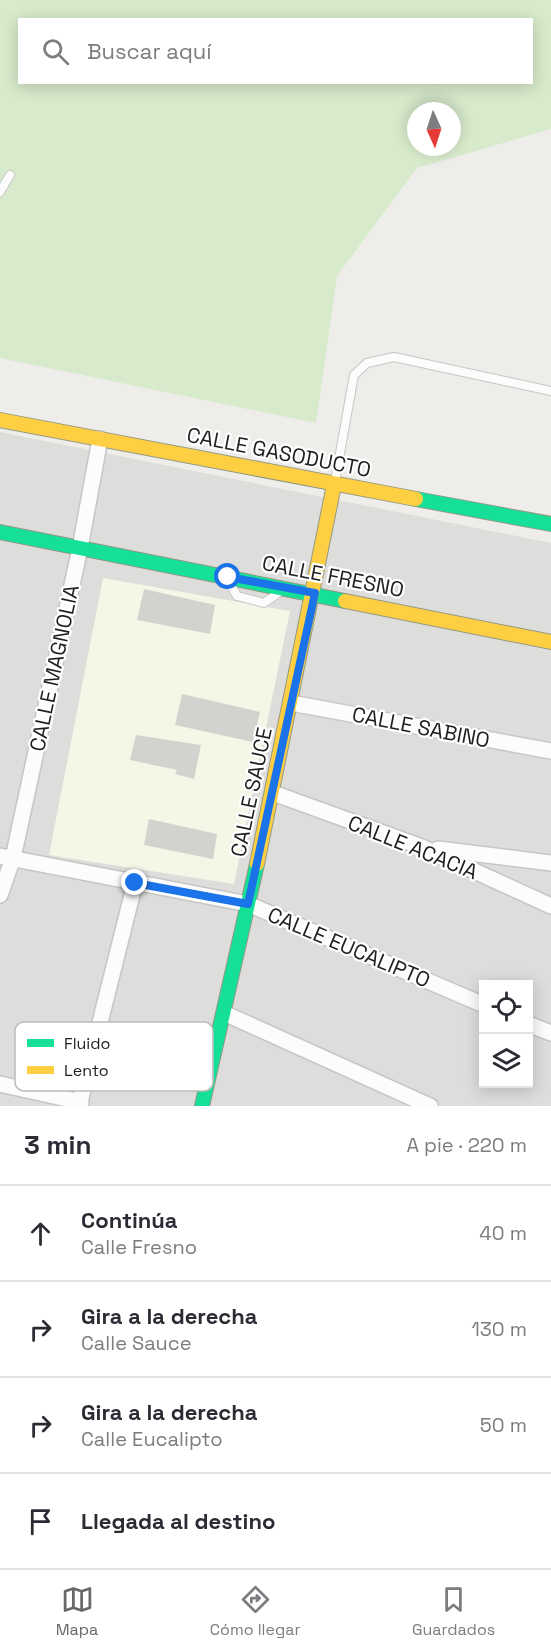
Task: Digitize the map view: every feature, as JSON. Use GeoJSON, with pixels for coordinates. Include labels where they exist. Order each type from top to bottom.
{"type":"FeatureCollection","features":[{"type":"Feature","properties":{"kind":"street","name":"CALLE GASODUCTO"},"geometry":{"type":"LineString","coordinates":[[0,420],[334,485],[551,524]]}},
{"type":"Feature","properties":{"kind":"street","name":"CALLE MAGNOLIA"},"geometry":{"type":"LineString","coordinates":[[0,895],[80,548],[100,438]]}},
{"type":"Feature","properties":{"kind":"street","name":"CALLE SAUCE"},"geometry":{"type":"LineString","coordinates":[[213,1064],[226,1014],[315,593],[334,485]]}},
{"type":"Feature","properties":{"kind":"street","name":"CALLE FRESNO"},"geometry":{"type":"LineString","coordinates":[[0,532],[315,593],[551,642]]}},
{"type":"Feature","properties":{"kind":"street","name":"CALLE SABINO"},"geometry":{"type":"LineString","coordinates":[[291,703],[551,751]]}},
{"type":"Feature","properties":{"kind":"street","name":"CALLE ACACIA"},"geometry":{"type":"LineString","coordinates":[[273,793],[423,847],[551,906]]}},
{"type":"Feature","properties":{"kind":"street"},"geometry":{"type":"LineString","coordinates":[[423,847],[551,863]]}},
{"type":"Feature","properties":{"kind":"street","name":"CALLE EUCALIPTO"},"geometry":{"type":"LineString","coordinates":[[7,857],[248,904],[479,1003]]}},
{"type":"Feature","properties":{"kind":"street"},"geometry":{"type":"LineString","coordinates":[[100,1022],[135,883]]}},
{"type":"Feature","properties":{"kind":"street"},"geometry":{"type":"LineString","coordinates":[[226,1014],[430,1106]]}},
{"type":"Feature","properties":{"kind":"street"},"geometry":{"type":"LineString","coordinates":[[533,1026],[551,1034]]}},
{"type":"Feature","properties":{"kind":"street"},"geometry":{"type":"LineString","coordinates":[[0,1084],[15,1088]]}},
{"type":"Feature","properties":{"kind":"street"},"geometry":{"type":"LineString","coordinates":[[28,1091],[80,1104]]}},
{"type":"Feature","properties":{"kind":"street","name":"CALLE SAUCE"},"geometry":{"type":"LineString","coordinates":[[202,1106],[206,1091]]}},
{"type":"Feature","properties":{"kind":"lane"},"geometry":{"type":"LineString","coordinates":[[0,192],[10,176]]}},
{"type":"Feature","properties":{"kind":"lane"},"geometry":{"type":"LineString","coordinates":[[334,485],[354,375],[368,363],[394,357],[551,391]]}},
{"type":"Feature","properties":{"kind":"shaded area"},"geometry":{"type":"Polygon","coordinates":[[[0,432],[551,543],[551,1106],[0,1106],[0,432]]]}},
{"type":"Feature","properties":{"kind":"shaded area"},"geometry":{"type":"Polygon","coordinates":[[[103,578],[290,611],[234,884],[49,855],[103,578]]]}},
{"type":"Feature","properties":{"kind":"green space"},"geometry":{"type":"Polygon","coordinates":[[[0,0],[551,0],[551,129],[461,155],[461,102],[407,102],[407,156],[458,156],[417,168],[337,276],[316,423],[0,358],[0,0]]]}},
{"type":"Feature","properties":{"kind":"building"},"geometry":{"type":"Polygon","coordinates":[[[144,589],[215,605],[210,634],[137,620],[144,589]]]}},
{"type":"Feature","properties":{"kind":"building"},"geometry":{"type":"Polygon","coordinates":[[[182,694],[260,712],[253,742],[175,725],[182,694]]]}},
{"type":"Feature","properties":{"kind":"building"},"geometry":{"type":"Polygon","coordinates":[[[136,735],[201,745],[194,779],[175,774],[177,770],[130,760],[136,735]]]}},
{"type":"Feature","properties":{"kind":"building"},"geometry":{"type":"Polygon","coordinates":[[[149,819],[217,834],[213,859],[144,845],[149,819]]]}},
{"type":"Feature","properties":{"kind":"traffic: fast"},"geometry":{"type":"LineString","coordinates":[[416,499],[551,524]]}},
{"type":"Feature","properties":{"kind":"traffic: fast"},"geometry":{"type":"LineString","coordinates":[[0,532],[345,601]]}},
{"type":"Feature","properties":{"kind":"traffic: fast"},"geometry":{"type":"LineString","coordinates":[[213,1058],[257,864]]}},
{"type":"Feature","properties":{"kind":"traffic: fast"},"geometry":{"type":"LineString","coordinates":[[202,1106],[205,1091]]}},
{"type":"Feature","properties":{"kind":"traffic: slow"},"geometry":{"type":"LineString","coordinates":[[0,420],[416,499]]}},
{"type":"Feature","properties":{"kind":"traffic: slow"},"geometry":{"type":"LineString","coordinates":[[257,864],[334,485]]}},
{"type":"Feature","properties":{"kind":"traffic: slow"},"geometry":{"type":"LineString","coordinates":[[345,601],[551,642]]}},
{"type":"Feature","properties":{"kind":"route"},"geometry":{"type":"LineString","coordinates":[[135,883],[248,904],[315,593],[228,577]]}}]}
